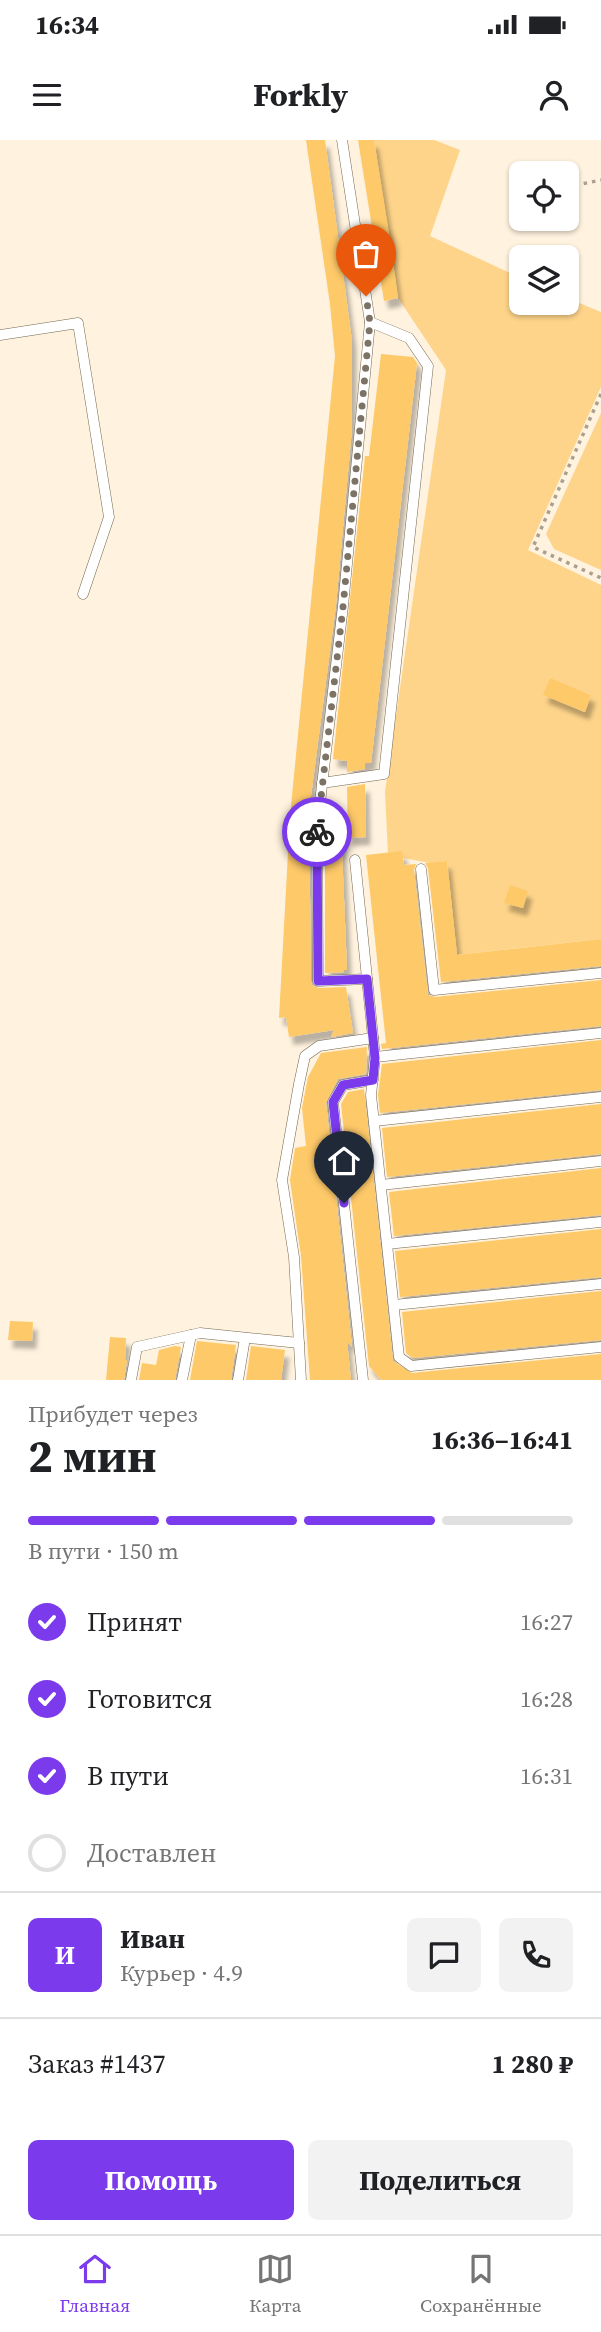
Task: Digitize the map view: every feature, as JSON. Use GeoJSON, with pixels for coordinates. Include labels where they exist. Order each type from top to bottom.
{"type":"FeatureCollection","features":[{"type":"Feature","properties":{"kind":"lane"},"geometry":{"type":"LineString","coordinates":[[342,140],[370,322],[343,607],[317,828],[318,981],[367,979]]}},
{"type":"Feature","properties":{"kind":"lane"},"geometry":{"type":"LineString","coordinates":[[322,783],[384,774],[428,366],[409,338],[370,322]]}},
{"type":"Feature","properties":{"kind":"lane"},"geometry":{"type":"LineString","coordinates":[[0,335],[78,324],[109,517],[83,594]]}},
{"type":"Feature","properties":{"kind":"lane"},"geometry":{"type":"LineString","coordinates":[[355,860],[375,1058],[371,1095],[399,1357],[411,1366],[601,1347]]}},
{"type":"Feature","properties":{"kind":"lane"},"geometry":{"type":"LineString","coordinates":[[421,869],[433,990],[601,973]]}},
{"type":"Feature","properties":{"kind":"lane"},"geometry":{"type":"LineString","coordinates":[[375,1058],[601,1033]]}},
{"type":"Feature","properties":{"kind":"lane"},"geometry":{"type":"LineString","coordinates":[[301,1380],[294,1257],[282,1180],[305,1056],[319,1046],[373,1038]]}},
{"type":"Feature","properties":{"kind":"lane"},"geometry":{"type":"LineString","coordinates":[[363,1380],[333,1102],[343,1085],[373,1080]]}},
{"type":"Feature","properties":{"kind":"lane"},"geometry":{"type":"LineString","coordinates":[[374,1121],[601,1097]]}},
{"type":"Feature","properties":{"kind":"lane"},"geometry":{"type":"LineString","coordinates":[[381,1185],[601,1161]]}},
{"type":"Feature","properties":{"kind":"lane"},"geometry":{"type":"LineString","coordinates":[[387,1244],[601,1222]]}},
{"type":"Feature","properties":{"kind":"lane"},"geometry":{"type":"LineString","coordinates":[[394,1305],[601,1284]]}},
{"type":"Feature","properties":{"kind":"lane"},"geometry":{"type":"LineString","coordinates":[[131,1380],[137,1347],[200,1333],[299,1343]]}},
{"type":"Feature","properties":{"kind":"lane"},"geometry":{"type":"LineString","coordinates":[[182,1380],[191,1335]]}},
{"type":"Feature","properties":{"kind":"lane"},"geometry":{"type":"LineString","coordinates":[[237,1380],[245,1338]]}},
{"type":"Feature","properties":{"kind":"path"},"geometry":{"type":"LineString","coordinates":[[579,185],[601,180]]}},
{"type":"Feature","properties":{"kind":"path"},"geometry":{"type":"LineString","coordinates":[[601,394],[533,547],[601,578]]}},
{"type":"Feature","properties":{"kind":"shaded area"},"geometry":{"type":"Polygon","coordinates":[[[374,140],[434,140],[460,150],[430,236],[509,272],[509,315],[579,315],[579,303],[601,312],[601,387],[528,550],[601,585],[601,939],[457,955],[447,861],[430,863],[388,855],[385,792],[446,370],[398,298],[374,140]],[[550,679],[544,695],[584,712],[591,695],[550,679]]]}},
{"type":"Feature","properties":{"kind":"shaded area"},"geometry":{"type":"Polygon","coordinates":[[[601,413],[601,570],[554,549],[546,534],[601,413]]]}},
{"type":"Feature","properties":{"kind":"building"},"geometry":{"type":"Polygon","coordinates":[[[306,140],[325,140],[352,341],[352,428],[336,605],[309,811],[311,981],[312,985],[318,988],[346,987],[353,1033],[331,1037],[334,1030],[289,1037],[286,1017],[279,1018],[290,816],[335,356],[306,140]]]}},
{"type":"Feature","properties":{"kind":"building"},"geometry":{"type":"Polygon","coordinates":[[[358,140],[374,140],[398,298],[384,301],[358,140]]]}},
{"type":"Feature","properties":{"kind":"building"},"geometry":{"type":"Polygon","coordinates":[[[381,354],[413,357],[417,363],[371,763],[365,763],[365,769],[347,772],[347,761],[333,759],[365,456],[369,456],[381,354]]]}},
{"type":"Feature","properties":{"kind":"building"},"geometry":{"type":"Polygon","coordinates":[[[550,678],[591,695],[585,712],[543,695],[550,678]]]}},
{"type":"Feature","properties":{"kind":"building"},"geometry":{"type":"Polygon","coordinates":[[[365,784],[366,837],[348,838],[347,787],[365,784]]]}},
{"type":"Feature","properties":{"kind":"building"},"geometry":{"type":"Polygon","coordinates":[[[325,827],[341,827],[347,970],[344,972],[325,973],[325,827]]]}},
{"type":"Feature","properties":{"kind":"building"},"geometry":{"type":"Polygon","coordinates":[[[402,851],[404,865],[416,864],[414,870],[428,995],[435,997],[601,980],[601,1026],[382,1049],[381,1044],[386,1043],[366,855],[402,851]]]}},
{"type":"Feature","properties":{"kind":"building"},"geometry":{"type":"Polygon","coordinates":[[[447,861],[457,955],[601,939],[601,966],[441,982],[428,868],[425,863],[447,861]]]}},
{"type":"Feature","properties":{"kind":"building"},"geometry":{"type":"Polygon","coordinates":[[[510,885],[528,891],[523,908],[504,903],[510,885]]]}},
{"type":"Feature","properties":{"kind":"building"},"geometry":{"type":"Polygon","coordinates":[[[601,1040],[601,1090],[380,1113],[378,1095],[382,1064],[601,1040]]]}},
{"type":"Feature","properties":{"kind":"building"},"geometry":{"type":"Polygon","coordinates":[[[367,1047],[366,1074],[338,1079],[326,1103],[352,1347],[347,1341],[351,1380],[310,1380],[301,1256],[290,1180],[295,1148],[306,1146],[302,1108],[308,1077],[321,1053],[367,1047]]]}},
{"type":"Feature","properties":{"kind":"building"},"geometry":{"type":"Polygon","coordinates":[[[364,1089],[393,1361],[412,1373],[601,1354],[601,1380],[381,1380],[369,1366],[341,1104],[348,1092],[364,1089]]]}},
{"type":"Feature","properties":{"kind":"building"},"geometry":{"type":"Polygon","coordinates":[[[601,1104],[601,1154],[387,1177],[382,1128],[601,1104]]]}},
{"type":"Feature","properties":{"kind":"building"},"geometry":{"type":"Polygon","coordinates":[[[601,1168],[601,1215],[394,1236],[389,1192],[601,1168]]]}},
{"type":"Feature","properties":{"kind":"building"},"geometry":{"type":"Polygon","coordinates":[[[601,1229],[601,1277],[400,1297],[395,1251],[601,1229]]]}},
{"type":"Feature","properties":{"kind":"building"},"geometry":{"type":"Polygon","coordinates":[[[601,1291],[601,1340],[413,1358],[406,1353],[402,1312],[601,1291]]]}},
{"type":"Feature","properties":{"kind":"building"},"geometry":{"type":"Polygon","coordinates":[[[10,1321],[33,1322],[32,1341],[8,1340],[10,1321]]]}},
{"type":"Feature","properties":{"kind":"building"},"geometry":{"type":"Polygon","coordinates":[[[110,1337],[126,1338],[124,1380],[106,1380],[110,1337]]]}},
{"type":"Feature","properties":{"kind":"building"},"geometry":{"type":"Polygon","coordinates":[[[197,1341],[236,1345],[231,1380],[190,1380],[197,1341]]]}},
{"type":"Feature","properties":{"kind":"building"},"geometry":{"type":"Polygon","coordinates":[[[251,1346],[285,1350],[281,1380],[246,1380],[251,1346]]]}},
{"type":"Feature","properties":{"kind":"building"},"geometry":{"type":"Polygon","coordinates":[[[181,1347],[175,1380],[139,1380],[142,1363],[156,1365],[159,1350],[181,1347]]]}},
{"type":"Feature","properties":{"kind":"way so far"},"geometry":{"type":"LineString","coordinates":[[317,832],[343,607],[370,322],[366,296]]}},
{"type":"Feature","properties":{"kind":"route"},"geometry":{"type":"LineString","coordinates":[[317,832],[318,981],[367,979],[375,1058],[373,1080],[343,1085],[333,1102],[344,1203]]}}]}
